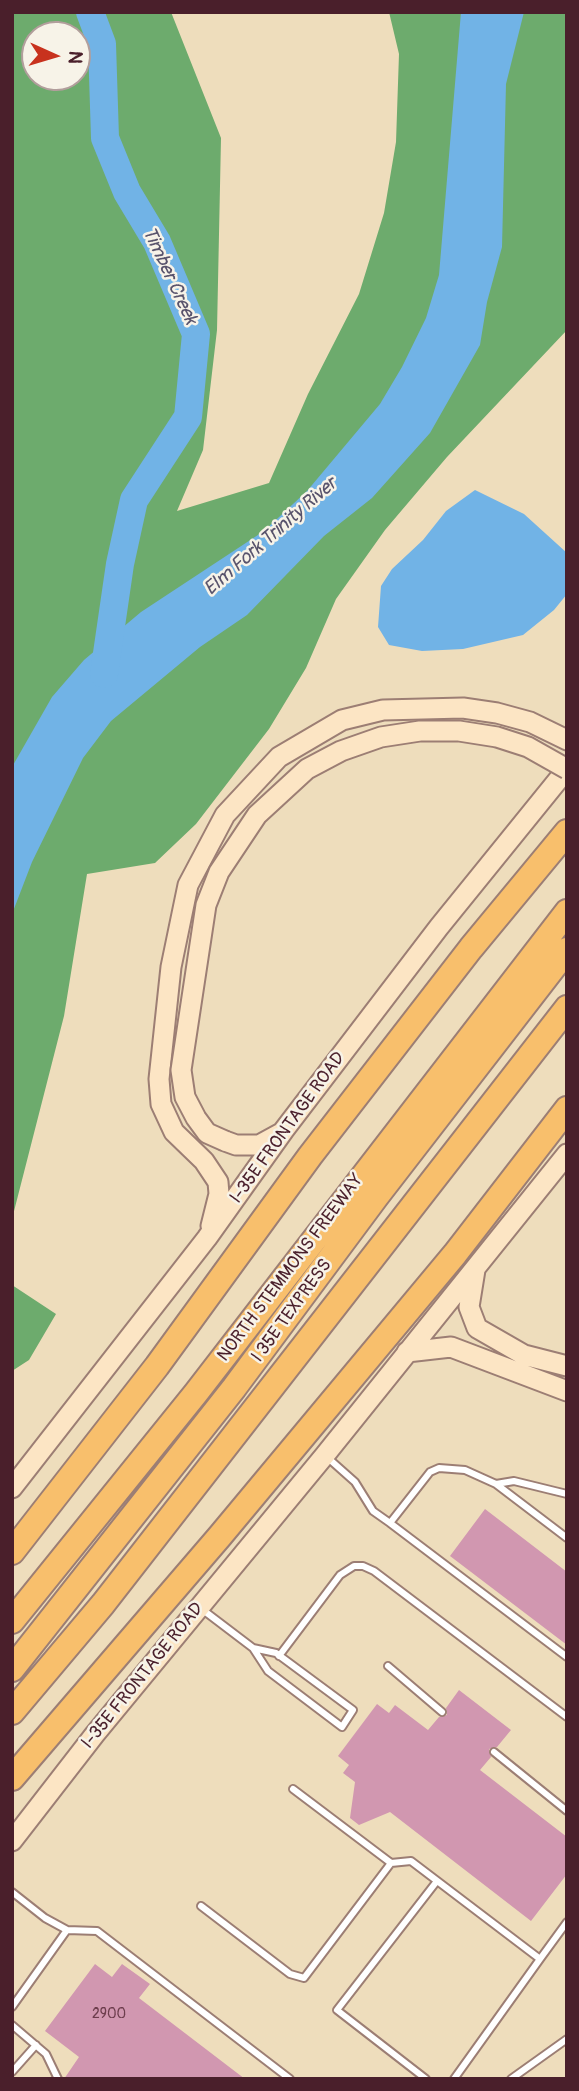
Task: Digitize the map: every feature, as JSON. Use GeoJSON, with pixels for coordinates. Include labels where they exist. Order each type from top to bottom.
{"type":"FeatureCollection","features":[{"type":"Feature","properties":{"kind":"highway"},"geometry":{"type":"LineString","coordinates":[[12,1552],[157,1366],[310,1156],[471,948],[567,832]]}},
{"type":"Feature","properties":{"kind":"highway","name":"NORTH STEMMONS FREEWAY"},"geometry":{"type":"LineString","coordinates":[[12,1621],[196,1393],[363,1174],[513,1000],[567,912]]}},
{"type":"Feature","properties":{"kind":"highway","name":"I 35E TEXPRESS"},"geometry":{"type":"LineString","coordinates":[[12,1669],[234,1388],[376,1197],[513,1000],[567,950]]}},
{"type":"Feature","properties":{"kind":"highway"},"geometry":{"type":"LineString","coordinates":[[12,1712],[103,1604],[567,1008]]}},
{"type":"Feature","properties":{"kind":"highway"},"geometry":{"type":"LineString","coordinates":[[12,1778],[220,1536],[455,1254],[567,1110]]}},
{"type":"Feature","properties":{"kind":"main road"},"geometry":{"type":"LineString","coordinates":[[207,1238],[219,1194],[218,1182],[204,1161],[174,1132],[161,1104],[159,1079],[171,967],[188,886],[225,815],[279,757],[342,720],[383,710],[463,708],[497,713],[530,722],[567,740]]}},
{"type":"Feature","properties":{"kind":"main road"},"geometry":{"type":"LineString","coordinates":[[284,1130],[259,1145],[236,1145],[208,1133],[195,1118],[185,1097],[181,1070],[206,905],[219,872],[257,815],[307,769],[341,751],[394,735],[459,732],[497,737],[528,747],[567,769]]}},
{"type":"Feature","properties":{"kind":"main road","name":"I-35E FRONTAGE ROAD"},"geometry":{"type":"LineString","coordinates":[[12,1488],[207,1238],[284,1130],[439,927],[567,769]]}},
{"type":"Feature","properties":{"kind":"main road","name":"I-35E FRONTAGE ROAD"},"geometry":{"type":"LineString","coordinates":[[12,1842],[198,1607],[325,1455],[567,1154]]}},
{"type":"Feature","properties":{"kind":"main road"},"geometry":{"type":"LineString","coordinates":[[475,1269],[468,1307],[477,1328],[524,1355],[567,1366]]}},
{"type":"Feature","properties":{"kind":"main road"},"geometry":{"type":"LineString","coordinates":[[407,1352],[452,1347],[567,1391]]}},
{"type":"Feature","properties":{"kind":"lane"},"geometry":{"type":"LineString","coordinates":[[325,1455],[355,1482],[373,1511],[567,1657]]}},
{"type":"Feature","properties":{"kind":"lane"},"geometry":{"type":"LineString","coordinates":[[390,1523],[430,1472],[439,1468],[466,1469],[496,1483],[567,1538]]}},
{"type":"Feature","properties":{"kind":"lane"},"geometry":{"type":"LineString","coordinates":[[496,1483],[514,1481],[567,1494]]}},
{"type":"Feature","properties":{"kind":"lane"},"geometry":{"type":"LineString","coordinates":[[279,1656],[340,1575],[354,1566],[363,1566],[383,1577],[567,1717]]}},
{"type":"Feature","properties":{"kind":"lane"},"geometry":{"type":"LineString","coordinates":[[198,1607],[253,1648],[279,1656],[353,1710],[342,1727],[268,1671],[253,1648]]}},
{"type":"Feature","properties":{"kind":"lane"},"geometry":{"type":"LineString","coordinates":[[388,1666],[442,1712]]}},
{"type":"Feature","properties":{"kind":"lane"},"geometry":{"type":"LineString","coordinates":[[494,1752],[567,1811]]}},
{"type":"Feature","properties":{"kind":"lane"},"geometry":{"type":"LineString","coordinates":[[293,1789],[391,1863],[411,1861],[540,1959]]}},
{"type":"Feature","properties":{"kind":"lane"},"geometry":{"type":"LineString","coordinates":[[201,1906],[290,1974],[304,1978],[391,1863]]}},
{"type":"Feature","properties":{"kind":"lane"},"geometry":{"type":"LineString","coordinates":[[426,2079],[337,2010],[438,1881]]}},
{"type":"Feature","properties":{"kind":"lane"},"geometry":{"type":"LineString","coordinates":[[12,1892],[45,1918],[67,1930],[97,1931],[289,2079]]}},
{"type":"Feature","properties":{"kind":"lane"},"geometry":{"type":"LineString","coordinates":[[454,2079],[567,1923]]}},
{"type":"Feature","properties":{"kind":"lane"},"geometry":{"type":"LineString","coordinates":[[12,2007],[67,1930]]}},
{"type":"Feature","properties":{"kind":"lane"},"geometry":{"type":"LineString","coordinates":[[559,1933],[567,1938]]}},
{"type":"Feature","properties":{"kind":"lane"},"geometry":{"type":"LineString","coordinates":[[12,2025],[46,2054],[58,2079]]}},
{"type":"Feature","properties":{"kind":"lane"},"geometry":{"type":"LineString","coordinates":[[511,2079],[567,2039]]}},
{"type":"Feature","properties":{"kind":"lane"},"geometry":{"type":"LineString","coordinates":[[12,2072],[36,2045]]}},
{"type":"Feature","properties":{"kind":"green space"},"geometry":{"type":"Polygon","coordinates":[[[12,12],[171,12],[221,138],[217,330],[203,450],[177,511],[269,483],[308,394],[359,294],[384,213],[396,142],[399,54],[389,12],[567,12],[567,330],[447,457],[385,530],[336,599],[306,668],[269,729],[196,824],[155,863],[87,874],[64,1016],[12,1219],[12,12]]]}},
{"type":"Feature","properties":{"kind":"green space"},"geometry":{"type":"Polygon","coordinates":[[[12,1285],[56,1314],[29,1360],[12,1371],[12,1285]]]}},
{"type":"Feature","properties":{"kind":"water","name":"Elm Fork Trinity River"},"geometry":{"type":"Polygon","coordinates":[[[461,12],[524,12],[506,84],[502,247],[487,302],[480,345],[430,433],[372,498],[324,536],[247,615],[200,647],[111,721],[83,758],[32,862],[12,914],[12,767],[52,697],[84,660],[141,612],[264,531],[307,491],[380,404],[402,367],[426,318],[439,275],[461,12]]]}},
{"type":"Feature","properties":{"kind":"water"},"geometry":{"type":"Polygon","coordinates":[[[475,490],[524,514],[567,553],[567,594],[554,610],[523,635],[463,649],[422,651],[389,645],[378,627],[381,586],[392,569],[423,540],[446,511],[475,490]]]}},
{"type":"Feature","properties":{"kind":"building"},"geometry":{"type":"Polygon","coordinates":[[[485,1509],[567,1572],[567,1645],[450,1556],[485,1509]]]}},
{"type":"Feature","properties":{"kind":"building"},"geometry":{"type":"Polygon","coordinates":[[[459,1690],[511,1730],[497,1747],[489,1749],[491,1757],[480,1770],[567,1837],[567,1874],[531,1921],[390,1812],[359,1825],[350,1818],[355,1782],[343,1773],[349,1765],[338,1756],[377,1704],[389,1713],[395,1705],[428,1730],[439,1717],[447,1715],[446,1708],[459,1690]]]}},
{"type":"Feature","properties":{"kind":"building"},"geometry":{"type":"Polygon","coordinates":[[[95,1964],[112,1977],[122,1964],[150,1984],[139,1998],[245,2079],[64,2079],[79,2057],[45,2031],[95,1964]]]}},
{"type":"Feature","properties":{"kind":"waterway","name":"Timber Creek"},"geometry":{"type":"LineString","coordinates":[[90,12],[102,44],[105,138],[127,192],[157,242],[196,334],[188,417],[134,500],[120,564],[104,674]]}}]}
